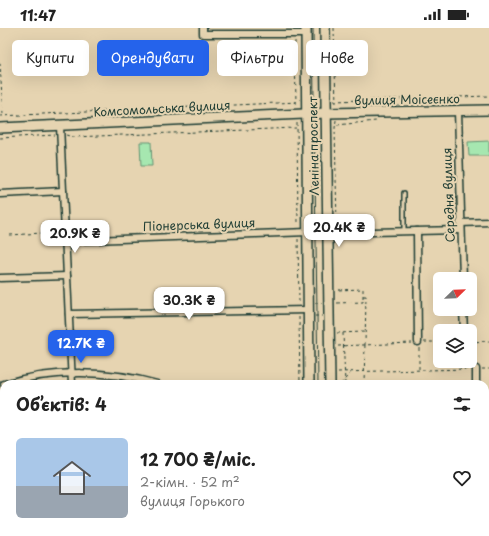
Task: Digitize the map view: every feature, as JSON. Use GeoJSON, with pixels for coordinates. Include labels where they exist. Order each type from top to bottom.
{"type":"FeatureCollection","features":[{"type":"Feature","properties":{"kind":"main road","name":"Леніна проспект"},"geometry":{"type":"LineString","coordinates":[[325,28],[330,380]]}},
{"type":"Feature","properties":{"kind":"main road","name":"Леніна проспект"},"geometry":{"type":"LineString","coordinates":[[306,31],[309,380]]}},
{"type":"Feature","properties":{"kind":"main road","name":"вулиця Моісеєнко"},"geometry":{"type":"LineString","coordinates":[[326,113],[489,110]]}},
{"type":"Feature","properties":{"kind":"main road","name":"Комсомольська вулиця"},"geometry":{"type":"LineString","coordinates":[[0,128],[61,130],[326,113]]}},
{"type":"Feature","properties":{"kind":"street"},"geometry":{"type":"LineString","coordinates":[[203,28],[203,34],[295,34],[306,31]]}},
{"type":"Feature","properties":{"kind":"street","name":"Середня вулиця"},"geometry":{"type":"LineString","coordinates":[[458,111],[462,272]]}},
{"type":"Feature","properties":{"kind":"street"},"geometry":{"type":"LineString","coordinates":[[61,130],[72,380]]}},
{"type":"Feature","properties":{"kind":"street"},"geometry":{"type":"LineString","coordinates":[[0,194],[63,191]]}},
{"type":"Feature","properties":{"kind":"street"},"geometry":{"type":"LineString","coordinates":[[460,223],[489,222]]}},
{"type":"Feature","properties":{"kind":"street"},"geometry":{"type":"LineString","coordinates":[[328,230],[460,230]]}},
{"type":"Feature","properties":{"kind":"street"},"geometry":{"type":"LineString","coordinates":[[418,231],[418,342]]}},
{"type":"Feature","properties":{"kind":"street","name":"Піонерська вулиця"},"geometry":{"type":"LineString","coordinates":[[66,241],[308,232]]}},
{"type":"Feature","properties":{"kind":"street"},"geometry":{"type":"LineString","coordinates":[[0,278],[67,276]]}},
{"type":"Feature","properties":{"kind":"street"},"geometry":{"type":"LineString","coordinates":[[69,314],[309,310]]}},
{"type":"Feature","properties":{"kind":"street"},"geometry":{"type":"LineString","coordinates":[[476,369],[476,380]]}},
{"type":"Feature","properties":{"kind":"street"},"geometry":{"type":"LineString","coordinates":[[21,380],[72,372],[120,376],[138,380]]}},
{"type":"Feature","properties":{"kind":"lane"},"geometry":{"type":"LineString","coordinates":[[404,193],[404,230]]}},
{"type":"Feature","properties":{"kind":"path"},"geometry":{"type":"LineString","coordinates":[[328,230],[337,227],[335,128],[337,125],[334,28]]}},
{"type":"Feature","properties":{"kind":"path"},"geometry":{"type":"LineString","coordinates":[[295,34],[300,380]]}},
{"type":"Feature","properties":{"kind":"path"},"geometry":{"type":"LineString","coordinates":[[0,63],[3,115]]}},
{"type":"Feature","properties":{"kind":"path"},"geometry":{"type":"LineString","coordinates":[[326,101],[489,96]]}},
{"type":"Feature","properties":{"kind":"path"},"geometry":{"type":"LineString","coordinates":[[0,116],[307,102]]}},
{"type":"Feature","properties":{"kind":"path"},"geometry":{"type":"LineString","coordinates":[[337,125],[376,121],[376,112]]}},
{"type":"Feature","properties":{"kind":"path"},"geometry":{"type":"LineString","coordinates":[[0,138],[61,130],[73,137],[297,128]]}},
{"type":"Feature","properties":{"kind":"path"},"geometry":{"type":"LineString","coordinates":[[10,235],[65,232]]}},
{"type":"Feature","properties":{"kind":"path"},"geometry":{"type":"LineString","coordinates":[[328,290],[363,289],[363,302]]}},
{"type":"Feature","properties":{"kind":"path"},"geometry":{"type":"LineString","coordinates":[[363,296],[368,296]]}},
{"type":"Feature","properties":{"kind":"path"},"geometry":{"type":"LineString","coordinates":[[364,380],[366,296]]}},
{"type":"Feature","properties":{"kind":"path"},"geometry":{"type":"LineString","coordinates":[[329,333],[365,332]]}},
{"type":"Feature","properties":{"kind":"path"},"geometry":{"type":"LineString","coordinates":[[343,333],[344,380]]}},
{"type":"Feature","properties":{"kind":"path"},"geometry":{"type":"LineString","coordinates":[[477,342],[489,341]]}},
{"type":"Feature","properties":{"kind":"path"},"geometry":{"type":"LineString","coordinates":[[418,342],[419,370]]}},
{"type":"Feature","properties":{"kind":"path"},"geometry":{"type":"LineString","coordinates":[[329,346],[433,342]]}},
{"type":"Feature","properties":{"kind":"path"},"geometry":{"type":"LineString","coordinates":[[330,372],[489,369]]}},
{"type":"Feature","properties":{"kind":"path"},"geometry":{"type":"LineString","coordinates":[[344,380],[352,371]]}},
{"type":"Feature","properties":{"kind":"green space"},"geometry":{"type":"Polygon","coordinates":[[[489,141],[489,156],[469,156],[468,142],[489,141]]]}},
{"type":"Feature","properties":{"kind":"green space"},"geometry":{"type":"Polygon","coordinates":[[[140,142],[151,142],[152,166],[141,166],[140,142]]]}},
{"type":"Feature","properties":{"kind":"tram line"},"geometry":{"type":"LineString","coordinates":[[313,28],[318,380]]}}]}
